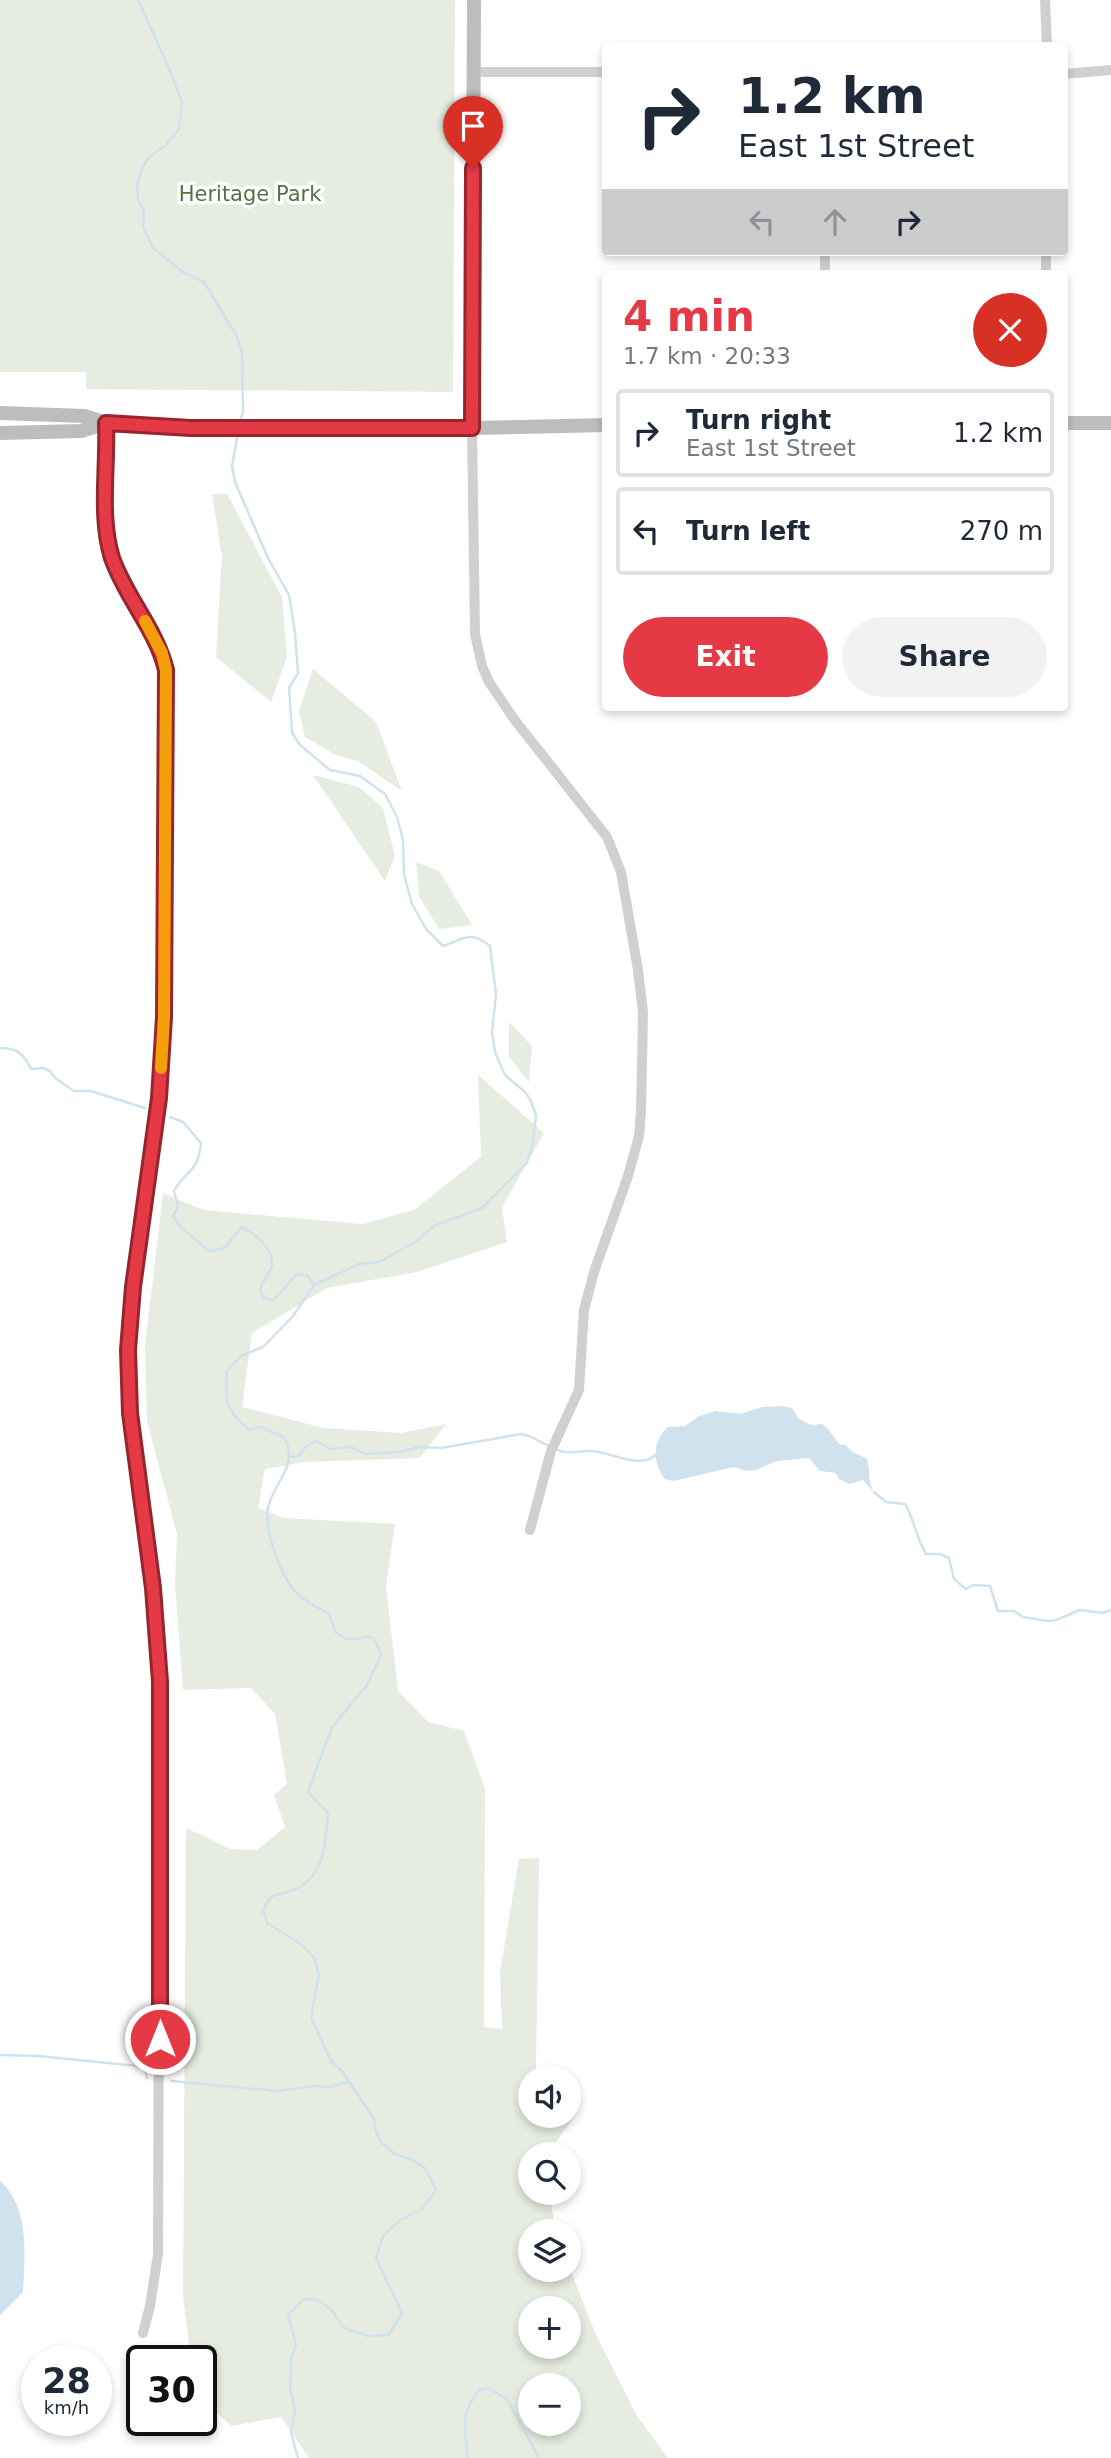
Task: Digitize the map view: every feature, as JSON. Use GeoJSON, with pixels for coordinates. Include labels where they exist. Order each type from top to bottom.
{"type":"FeatureCollection","features":[{"type":"Feature","properties":{"kind":"main road"},"geometry":{"type":"LineString","coordinates":[[472,428],[474,0]]}},
{"type":"Feature","properties":{"kind":"main road"},"geometry":{"type":"LineString","coordinates":[[0,413],[85,415],[106,423],[191,428],[602,425]]}},
{"type":"Feature","properties":{"kind":"main road"},"geometry":{"type":"LineString","coordinates":[[0,433],[81,431],[106,423]]}},
{"type":"Feature","properties":{"kind":"main road"},"geometry":{"type":"LineString","coordinates":[[1068,423],[1111,424]]}},
{"type":"Feature","properties":{"kind":"street"},"geometry":{"type":"LineString","coordinates":[[1045,0],[1047,42]]}},
{"type":"Feature","properties":{"kind":"street"},"geometry":{"type":"LineString","coordinates":[[1068,74],[1111,69]]}},
{"type":"Feature","properties":{"kind":"street"},"geometry":{"type":"LineString","coordinates":[[474,72],[602,72]]}},
{"type":"Feature","properties":{"kind":"street"},"geometry":{"type":"LineString","coordinates":[[106,423],[109,547],[118,574],[156,642],[166,670],[164,1017],[159,1098],[133,1287],[128,1350],[130,1413],[153,1588],[160,1682],[158,2254],[143,2333]]}},
{"type":"Feature","properties":{"kind":"street"},"geometry":{"type":"LineString","coordinates":[[472,428],[475,634],[481,666],[514,719],[590,814],[611,845],[621,872],[643,1012],[642,1112],[639,1136],[584,1310],[579,1390],[551,1451],[530,1530]]}},
{"type":"Feature","properties":{"kind":"green space","name":"Heritage Park"},"geometry":{"type":"Polygon","coordinates":[[[0,0],[455,0],[453,392],[86,389],[86,372],[0,372],[0,0]]]}},
{"type":"Feature","properties":{"kind":"green space"},"geometry":{"type":"Polygon","coordinates":[[[212,494],[227,494],[282,597],[287,657],[271,702],[216,657],[222,557],[212,494]]]}},
{"type":"Feature","properties":{"kind":"green space"},"geometry":{"type":"Polygon","coordinates":[[[313,669],[376,722],[402,791],[358,761],[334,754],[305,737],[299,711],[313,669]]]}},
{"type":"Feature","properties":{"kind":"green space"},"geometry":{"type":"Polygon","coordinates":[[[313,775],[359,787],[383,808],[395,856],[385,881],[313,775]]]}},
{"type":"Feature","properties":{"kind":"green space"},"geometry":{"type":"Polygon","coordinates":[[[416,862],[439,871],[472,925],[439,929],[419,896],[416,862]]]}},
{"type":"Feature","properties":{"kind":"green space"},"geometry":{"type":"Polygon","coordinates":[[[509,1022],[532,1046],[529,1082],[509,1057],[509,1022]]]}},
{"type":"Feature","properties":{"kind":"green space"},"geometry":{"type":"Polygon","coordinates":[[[478,1075],[544,1133],[502,1207],[507,1242],[417,1272],[327,1288],[252,1333],[242,1407],[323,1428],[401,1433],[446,1424],[420,1458],[303,1462],[265,1469],[258,1508],[284,1518],[395,1524],[386,1586],[398,1691],[428,1722],[464,1731],[485,1789],[484,2027],[502,2029],[500,1972],[519,1859],[539,1858],[536,2065],[518,2065],[518,2128],[566,2128],[556,2142],[518,2142],[518,2205],[551,2205],[554,2219],[518,2219],[518,2282],[575,2282],[581,2296],[518,2296],[518,2359],[581,2359],[581,2297],[596,2335],[637,2416],[668,2458],[309,2458],[281,2417],[231,2426],[217,2412],[217,2345],[189,2345],[183,2296],[186,1828],[231,1849],[257,1850],[285,1827],[274,1795],[287,1784],[275,1714],[251,1688],[183,1690],[175,1585],[177,1534],[147,1421],[145,1346],[163,1193],[203,1210],[362,1224],[414,1210],[481,1157],[478,1075]]]}},
{"type":"Feature","properties":{"kind":"water"},"geometry":{"type":"Polygon","coordinates":[[[762,1407],[792,1408],[799,1419],[812,1425],[822,1424],[840,1445],[846,1445],[852,1452],[866,1458],[874,1492],[863,1480],[849,1484],[839,1479],[836,1473],[820,1471],[809,1458],[777,1461],[756,1470],[747,1471],[734,1467],[673,1481],[665,1479],[661,1473],[656,1459],[657,1445],[668,1427],[685,1426],[699,1416],[716,1411],[740,1414],[762,1407]]]}},
{"type":"Feature","properties":{"kind":"water"},"geometry":{"type":"Polygon","coordinates":[[[0,2181],[17,2204],[25,2248],[23,2292],[0,2315],[0,2181]]]}},
{"type":"Feature","properties":{"kind":"waterway"},"geometry":{"type":"LineString","coordinates":[[138,0],[182,102],[179,129],[165,146],[150,156],[143,166],[137,184],[138,199],[144,211],[143,227],[153,248],[183,272],[204,282],[237,337],[242,352],[243,412],[240,422]]}},
{"type":"Feature","properties":{"kind":"waterway"},"geometry":{"type":"LineString","coordinates":[[238,432],[232,466],[235,482],[268,558],[289,595],[298,673],[289,688],[292,733],[300,745],[330,770],[360,776],[385,794],[397,817],[403,840],[404,874],[412,904],[426,929],[443,946],[467,937],[477,938],[490,946],[496,994],[492,1032],[495,1052],[505,1075],[525,1092],[536,1116],[527,1163],[482,1208],[434,1226],[417,1241],[379,1262],[359,1264],[314,1285],[293,1316],[263,1347],[241,1356],[227,1371],[228,1404],[235,1417],[249,1430],[261,1427],[285,1438],[288,1446],[289,1460],[270,1501],[267,1517],[274,1551],[283,1573],[298,1594],[329,1614],[336,1633],[348,1639],[371,1637],[381,1655],[367,1685],[332,1727],[308,1792],[328,1813],[324,1847],[318,1868],[304,1884],[273,1896],[263,1910],[267,1923],[301,1944],[315,1959],[319,1974],[311,2018],[331,2061],[343,2072],[374,2119],[376,2132],[382,2143],[395,2154],[413,2160],[425,2168],[436,2190],[422,2209],[400,2220],[383,2236],[376,2258],[402,2313],[389,2335],[368,2336],[344,2328],[330,2308],[317,2300],[304,2299],[288,2315],[296,2345],[292,2356],[290,2387],[295,2411],[291,2433],[298,2458]]}},
{"type":"Feature","properties":{"kind":"waterway"},"geometry":{"type":"LineString","coordinates":[[0,1048],[19,1053],[31,1069],[43,1068],[50,1071],[55,1078],[74,1091],[91,1091],[145,1108]]}},
{"type":"Feature","properties":{"kind":"waterway"},"geometry":{"type":"LineString","coordinates":[[170,1117],[183,1122],[201,1143],[194,1166],[174,1191],[178,1207],[173,1216],[180,1226],[209,1251],[224,1248],[242,1227],[257,1237],[272,1259],[271,1268],[260,1290],[263,1298],[273,1300],[298,1274],[307,1275],[314,1285]]}},
{"type":"Feature","properties":{"kind":"waterway"},"geometry":{"type":"LineString","coordinates":[[291,1457],[299,1456],[305,1447],[317,1441],[330,1449],[351,1447],[365,1454],[400,1452],[420,1447],[441,1448],[521,1434],[549,1446]]}},
{"type":"Feature","properties":{"kind":"waterway"},"geometry":{"type":"LineString","coordinates":[[555,1449],[600,1452],[633,1461],[649,1459],[656,1455]]}},
{"type":"Feature","properties":{"kind":"waterway"},"geometry":{"type":"LineString","coordinates":[[874,1492],[886,1502],[905,1504],[926,1554],[940,1554],[949,1558],[954,1579],[966,1589],[973,1585],[990,1586],[998,1611],[1014,1611],[1023,1617],[1048,1621],[1080,1610],[1103,1613],[1111,1610]]}},
{"type":"Feature","properties":{"kind":"waterway"},"geometry":{"type":"LineString","coordinates":[[0,2055],[138,2066],[145,2069],[147,2078]]}},
{"type":"Feature","properties":{"kind":"waterway"},"geometry":{"type":"LineString","coordinates":[[171,2081],[278,2091],[315,2086],[330,2087],[348,2082]]}},
{"type":"Feature","properties":{"kind":"waterway"},"geometry":{"type":"LineString","coordinates":[[467,2458],[465,2430],[468,2408],[479,2390],[488,2388],[507,2399],[539,2458]]}},
{"type":"Feature","properties":{"kind":"slow traffic"},"geometry":{"type":"LineString","coordinates":[[145,621],[162,653],[166,670],[164,1017],[161,1068]]}},
{"type":"Feature","properties":{"kind":"route"},"geometry":{"type":"LineString","coordinates":[[160,2039],[160,1682],[153,1588],[130,1413],[128,1350],[133,1287],[159,1098],[164,1017],[166,670],[162,653],[125,588],[109,547],[106,423],[191,428],[472,428],[473,168]]}}]}
